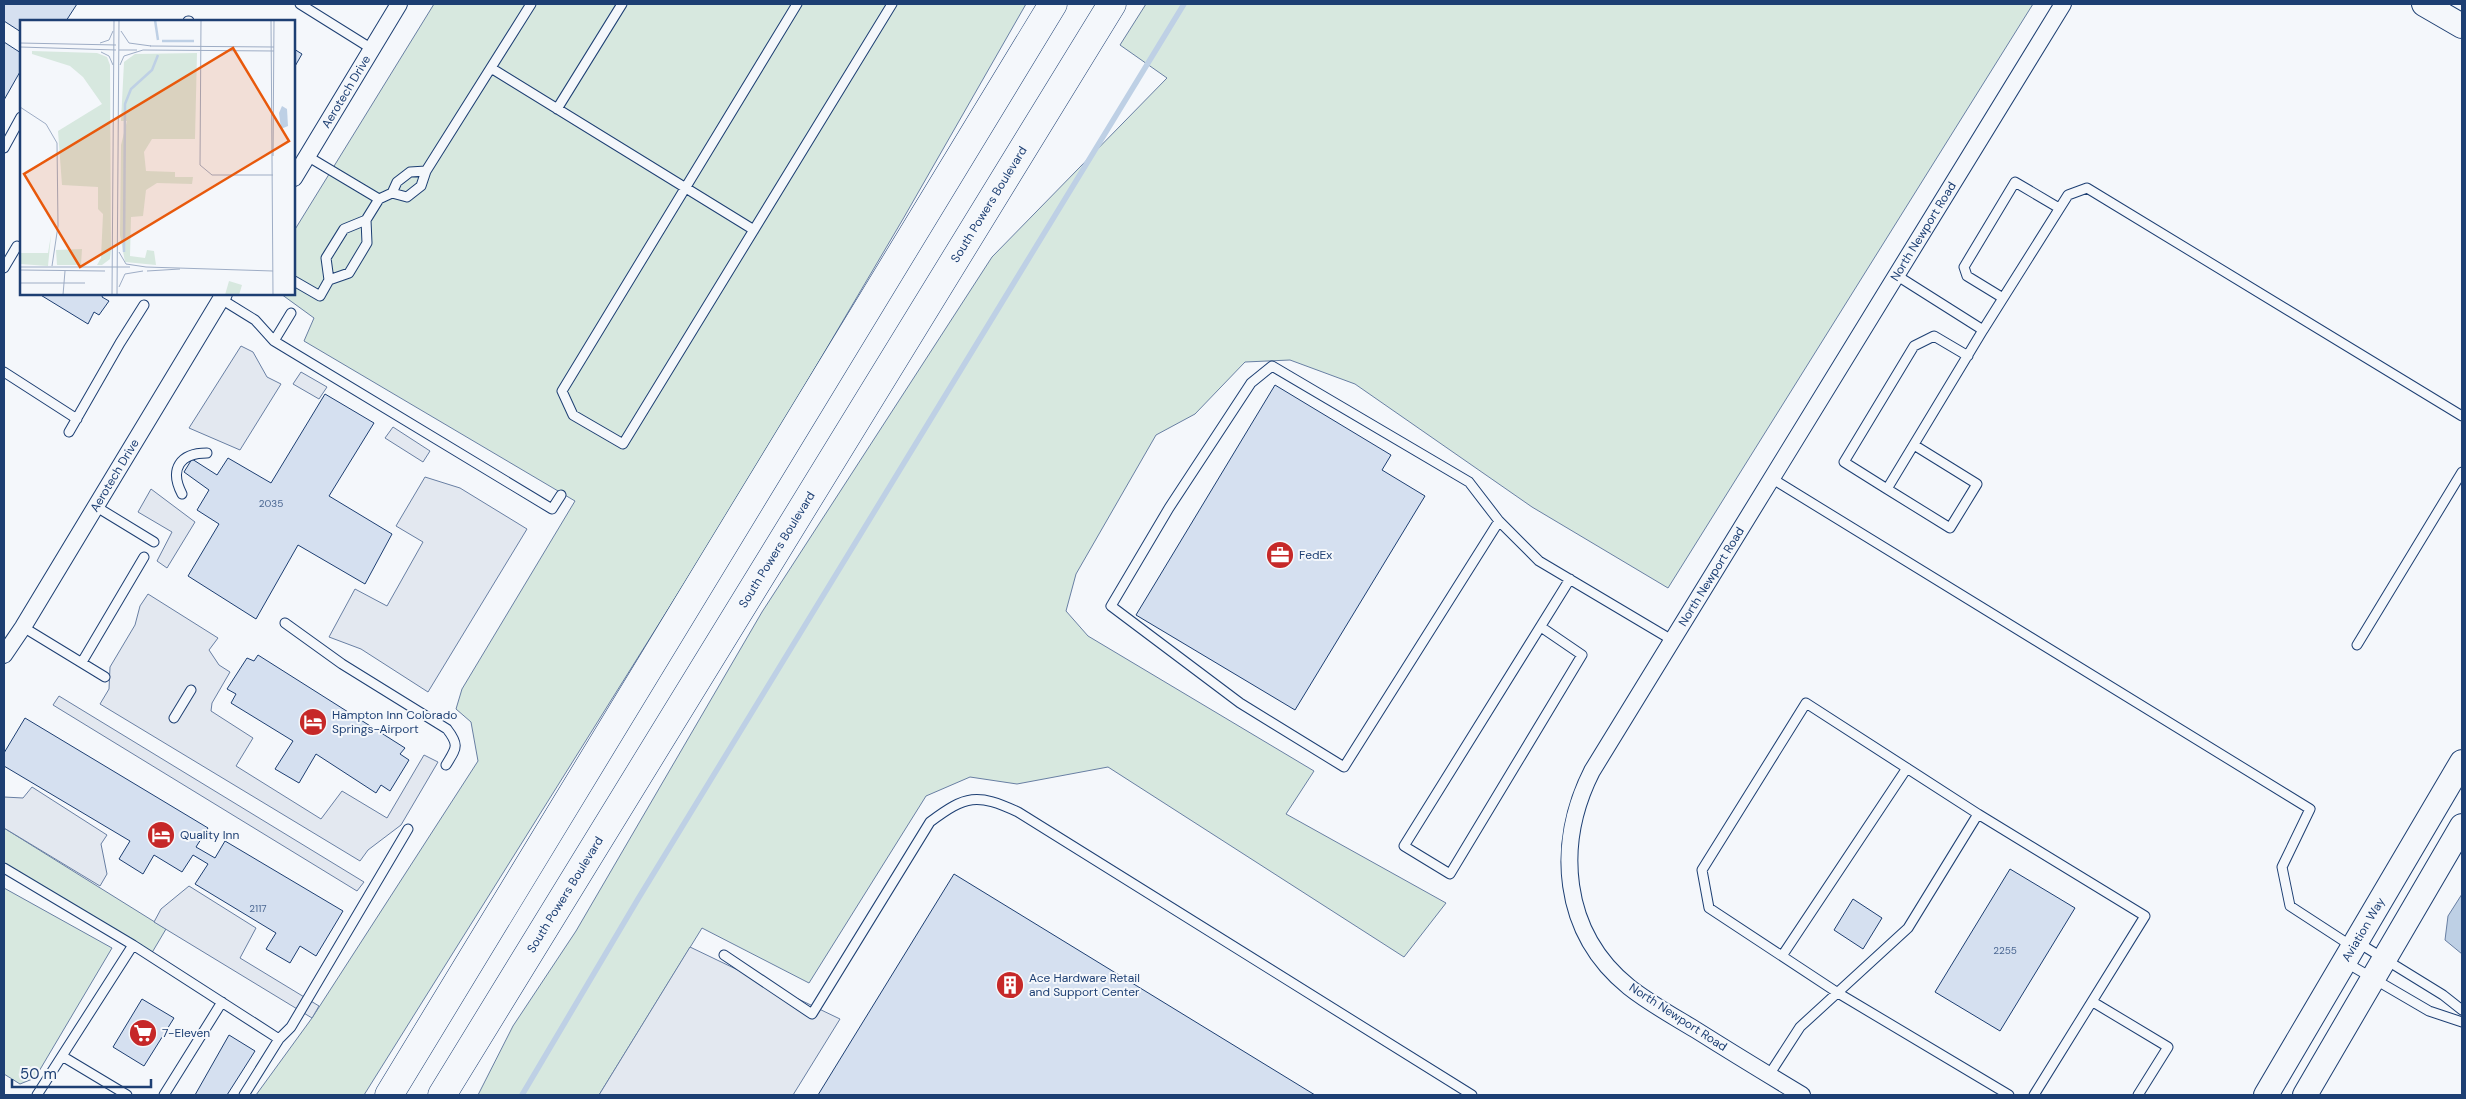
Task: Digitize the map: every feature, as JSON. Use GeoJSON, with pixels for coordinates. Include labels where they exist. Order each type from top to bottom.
{"type":"FeatureCollection","features":[{"type":"Feature","properties":{"kind":"highway"},"geometry":{"type":"LineString","coordinates":[[389,1095],[1053,4]]}},
{"type":"Feature","properties":{"kind":"highway","name":"South Powers Boulevard"},"geometry":{"type":"LineString","coordinates":[[442,1095],[1112,4]]}},
{"type":"Feature","properties":{"kind":"highway"},"geometry":{"type":"LineString","coordinates":[[371,1095],[412,1036],[610,730]]}},
{"type":"Feature","properties":{"kind":"highway"},"geometry":{"type":"LineString","coordinates":[[460,1095],[559,906]]}},
{"type":"Feature","properties":{"kind":"street","name":"Aerotech Drive"},"geometry":{"type":"LineString","coordinates":[[295,176],[399,4]]}},
{"type":"Feature","properties":{"kind":"street","name":"North Newport Road"},"geometry":{"type":"LineString","coordinates":[[1802,1095],[1628,986],[1609,966],[1592,943],[1579,918],[1571,892],[1568,866],[1569,839],[1582,790],[1771,478],[2063,4]]}},
{"type":"Feature","properties":{"kind":"street"},"geometry":{"type":"LineString","coordinates":[[2424,4],[2462,26]]}},
{"type":"Feature","properties":{"kind":"street","name":"Aerotech Drive"},"geometry":{"type":"LineString","coordinates":[[4,656],[222,296]]}},
{"type":"Feature","properties":{"kind":"street","name":"Aviation Way"},"geometry":{"type":"LineString","coordinates":[[2266,1095],[2462,762]]}},
{"type":"Feature","properties":{"kind":"street"},"geometry":{"type":"LineString","coordinates":[[2305,1095],[2462,826]]}},
{"type":"Feature","properties":{"kind":"lane"},"geometry":{"type":"LineString","coordinates":[[300,4],[372,49]]}},
{"type":"Feature","properties":{"kind":"lane"},"geometry":{"type":"LineString","coordinates":[[329,280],[349,273],[367,243],[366,220],[379,199],[392,193],[407,197],[422,186],[426,171],[531,4]]}},
{"type":"Feature","properties":{"kind":"lane"},"geometry":{"type":"LineString","coordinates":[[557,109],[622,4]]}},
{"type":"Feature","properties":{"kind":"lane"},"geometry":{"type":"LineString","coordinates":[[797,4],[562,391],[573,415],[623,444],[892,4]]}},
{"type":"Feature","properties":{"kind":"lane"},"geometry":{"type":"LineString","coordinates":[[491,68],[754,230]]}},
{"type":"Feature","properties":{"kind":"lane"},"geometry":{"type":"LineString","coordinates":[[4,148],[20,119]]}},
{"type":"Feature","properties":{"kind":"lane"},"geometry":{"type":"LineString","coordinates":[[307,156],[379,199]]}},
{"type":"Feature","properties":{"kind":"lane"},"geometry":{"type":"LineString","coordinates":[[392,193],[397,182],[410,172],[426,171]]}},
{"type":"Feature","properties":{"kind":"lane"},"geometry":{"type":"LineString","coordinates":[[2003,298],[1967,276],[1964,267],[2015,182],[2059,208]]}},
{"type":"Feature","properties":{"kind":"lane"},"geometry":{"type":"LineString","coordinates":[[1887,489],[2059,208],[2068,195],[2087,188],[2462,416]]}},
{"type":"Feature","properties":{"kind":"lane"},"geometry":{"type":"LineString","coordinates":[[295,281],[320,296],[329,280],[326,258],[344,228],[366,220]]}},
{"type":"Feature","properties":{"kind":"lane"},"geometry":{"type":"LineString","coordinates":[[4,268],[17,246]]}},
{"type":"Feature","properties":{"kind":"lane"},"geometry":{"type":"LineString","coordinates":[[1896,275],[1983,330]]}},
{"type":"Feature","properties":{"kind":"lane"},"geometry":{"type":"LineString","coordinates":[[222,296],[255,320],[274,341],[552,510],[561,494]]}},
{"type":"Feature","properties":{"kind":"lane"},"geometry":{"type":"LineString","coordinates":[[69,432],[144,305]]}},
{"type":"Feature","properties":{"kind":"lane"},"geometry":{"type":"LineString","coordinates":[[274,341],[291,313]]}},
{"type":"Feature","properties":{"kind":"lane"},"geometry":{"type":"LineString","coordinates":[[1914,446],[1977,484],[1950,528],[1844,462],[1914,346],[1934,336],[1968,356]]}},
{"type":"Feature","properties":{"kind":"lane"},"geometry":{"type":"LineString","coordinates":[[1499,521],[1344,767],[1240,703],[1111,606],[1169,508],[1251,383],[1272,366],[1469,482],[1499,521],[1539,561],[1672,640]]}},
{"type":"Feature","properties":{"kind":"lane"},"geometry":{"type":"LineString","coordinates":[[4,372],[76,419]]}},
{"type":"Feature","properties":{"kind":"lane"},"geometry":{"type":"LineString","coordinates":[[182,494],[177,484],[176,474],[181,461],[193,453],[207,453]]}},
{"type":"Feature","properties":{"kind":"lane"},"geometry":{"type":"LineString","coordinates":[[2357,645],[2462,472]]}},
{"type":"Feature","properties":{"kind":"lane"},"geometry":{"type":"LineString","coordinates":[[1771,478],[2310,809],[2282,867],[2290,906],[2379,968],[2430,1010],[2462,1022]]}},
{"type":"Feature","properties":{"kind":"lane"},"geometry":{"type":"LineString","coordinates":[[95,506],[154,542]]}},
{"type":"Feature","properties":{"kind":"lane"},"geometry":{"type":"LineString","coordinates":[[82,662],[144,557]]}},
{"type":"Feature","properties":{"kind":"lane"},"geometry":{"type":"LineString","coordinates":[[1541,627],[1582,655],[1450,874],[1404,846],[1570,579]]}},
{"type":"Feature","properties":{"kind":"lane"},"geometry":{"type":"LineString","coordinates":[[284,623],[342,664],[447,729],[456,741],[456,749],[446,765]]}},
{"type":"Feature","properties":{"kind":"lane"},"geometry":{"type":"LineString","coordinates":[[23,627],[105,677]]}},
{"type":"Feature","properties":{"kind":"lane"},"geometry":{"type":"LineString","coordinates":[[174,718],[191,690]]}},
{"type":"Feature","properties":{"kind":"lane"},"geometry":{"type":"LineString","coordinates":[[2009,1095],[1838,993],[1708,908],[1702,870],[1806,703],[1978,814],[2145,916],[2034,1095]]}},
{"type":"Feature","properties":{"kind":"lane"},"geometry":{"type":"LineString","coordinates":[[1782,956],[1907,768]]}},
{"type":"Feature","properties":{"kind":"lane"},"geometry":{"type":"LineString","coordinates":[[724,954],[812,1014],[930,822],[966,800],[983,799],[1018,812],[1472,1095]]}},
{"type":"Feature","properties":{"kind":"lane"},"geometry":{"type":"LineString","coordinates":[[1769,1075],[1800,1027],[1908,928],[1978,814]]}},
{"type":"Feature","properties":{"kind":"lane"},"geometry":{"type":"LineString","coordinates":[[244,1095],[278,1039],[291,1027],[408,829]]}},
{"type":"Feature","properties":{"kind":"lane"},"geometry":{"type":"LineString","coordinates":[[4,868],[133,945],[278,1039]]}},
{"type":"Feature","properties":{"kind":"lane"},"geometry":{"type":"LineString","coordinates":[[37,1095],[133,945]]}},
{"type":"Feature","properties":{"kind":"lane"},"geometry":{"type":"LineString","coordinates":[[2352,950],[2379,968],[2443,995],[2462,1010]]}},
{"type":"Feature","properties":{"kind":"lane"},"geometry":{"type":"LineString","coordinates":[[164,1095],[222,1002]]}},
{"type":"Feature","properties":{"kind":"lane"},"geometry":{"type":"LineString","coordinates":[[2093,1002],[2168,1047],[2138,1095]]}},
{"type":"Feature","properties":{"kind":"lane"},"geometry":{"type":"LineString","coordinates":[[62,1056],[126,1095]]}},
{"type":"Feature","properties":{"kind":"shaded area"},"geometry":{"type":"Polygon","coordinates":[[[434,4],[1026,4],[903,219],[749,480],[364,1095],[256,1095],[312,1018],[478,761],[471,722],[456,709],[462,689],[575,501],[304,341],[314,318],[282,295],[295,295],[295,229],[434,4]]]}},
{"type":"Feature","properties":{"kind":"shaded area"},"geometry":{"type":"Polygon","coordinates":[[[1146,4],[2033,4],[1668,588],[1532,507],[1355,384],[1290,360],[1245,362],[1195,414],[1156,435],[1076,574],[1066,611],[1088,636],[1314,771],[1286,814],[1446,903],[1404,957],[1108,767],[1017,784],[970,777],[926,796],[809,983],[702,928],[599,1095],[478,1095],[513,1026],[576,931],[762,612],[992,257],[1167,78],[1120,45],[1146,4]]]}},
{"type":"Feature","properties":{"kind":"shaded area"},"geometry":{"type":"Polygon","coordinates":[[[241,346],[253,352],[267,377],[281,384],[240,450],[189,428],[241,346]]]}},
{"type":"Feature","properties":{"kind":"shaded area"},"geometry":{"type":"Polygon","coordinates":[[[301,372],[327,387],[319,399],[293,384],[301,372]]]}},
{"type":"Feature","properties":{"kind":"shaded area"},"geometry":{"type":"Polygon","coordinates":[[[393,427],[430,451],[423,462],[385,438],[393,427]]]}},
{"type":"Feature","properties":{"kind":"shaded area"},"geometry":{"type":"Polygon","coordinates":[[[425,477],[460,488],[527,529],[428,692],[361,649],[329,637],[355,589],[387,606],[423,542],[396,526],[425,477]]]}},
{"type":"Feature","properties":{"kind":"shaded area"},"geometry":{"type":"Polygon","coordinates":[[[151,489],[195,522],[167,568],[157,561],[172,532],[138,512],[151,489]]]}},
{"type":"Feature","properties":{"kind":"shaded area"},"geometry":{"type":"Polygon","coordinates":[[[148,594],[218,638],[209,650],[219,665],[230,672],[212,703],[211,711],[253,738],[236,766],[321,819],[342,791],[387,818],[424,755],[438,762],[401,825],[368,850],[360,861],[100,704],[109,689],[110,667],[135,625],[140,606],[148,594]]]}},
{"type":"Feature","properties":{"kind":"shaded area"},"geometry":{"type":"Polygon","coordinates":[[[59,696],[364,882],[357,891],[53,705],[59,696]]]}},
{"type":"Feature","properties":{"kind":"shaded area"},"geometry":{"type":"Polygon","coordinates":[[[32,787],[107,835],[101,844],[107,874],[100,886],[4,828],[4,797],[23,798],[32,787]]]}},
{"type":"Feature","properties":{"kind":"shaded area"},"geometry":{"type":"Polygon","coordinates":[[[4,828],[166,929],[150,956],[4,868],[4,828]]]}},
{"type":"Feature","properties":{"kind":"shaded area"},"geometry":{"type":"Polygon","coordinates":[[[189,886],[256,928],[240,958],[319,1006],[312,1018],[154,922],[161,909],[189,886]]]}},
{"type":"Feature","properties":{"kind":"shaded area"},"geometry":{"type":"Polygon","coordinates":[[[4,888],[112,948],[35,1078],[20,1084],[4,1074],[4,888]]]}},
{"type":"Feature","properties":{"kind":"shaded area"},"geometry":{"type":"Polygon","coordinates":[[[690,947],[840,1019],[793,1095],[599,1095],[690,947]]]}},
{"type":"Feature","properties":{"kind":"water"},"geometry":{"type":"Polygon","coordinates":[[[2462,894],[2462,954],[2445,940],[2448,916],[2462,894]]]}},
{"type":"Feature","properties":{"kind":"building"},"geometry":{"type":"Polygon","coordinates":[[[4,4],[77,4],[67,20],[20,20],[20,31],[4,21],[4,4]]]}},
{"type":"Feature","properties":{"kind":"building"},"geometry":{"type":"Polygon","coordinates":[[[4,42],[20,52],[20,72],[4,100],[4,42]]]}},
{"type":"Feature","properties":{"kind":"building"},"geometry":{"type":"Polygon","coordinates":[[[295,50],[302,54],[295,66],[295,50]]]}},
{"type":"Feature","properties":{"kind":"building"},"geometry":{"type":"Polygon","coordinates":[[[41,295],[103,295],[102,297],[109,301],[99,315],[94,312],[88,324],[41,295]]]}},
{"type":"Feature","properties":{"kind":"building","name":"FedEx"},"geometry":{"type":"Polygon","coordinates":[[[1275,385],[1391,455],[1382,470],[1425,496],[1295,710],[1136,615],[1275,385]]]}},
{"type":"Feature","properties":{"kind":"building"},"geometry":{"type":"Polygon","coordinates":[[[325,394],[374,423],[329,496],[392,534],[365,584],[298,545],[256,619],[188,576],[219,524],[197,510],[209,490],[184,472],[192,459],[217,475],[228,458],[271,483],[325,394]]]}},
{"type":"Feature","properties":{"kind":"building","name":"Hampton Inn Colorado Springs-Airport"},"geometry":{"type":"Polygon","coordinates":[[[258,655],[405,748],[400,754],[409,760],[390,791],[381,785],[376,793],[316,754],[299,783],[275,769],[293,741],[231,703],[236,694],[227,689],[247,658],[254,661],[258,655]]]}},
{"type":"Feature","properties":{"kind":"building","name":"Quality Inn"},"geometry":{"type":"Polygon","coordinates":[[[25,718],[208,828],[196,847],[215,858],[225,841],[343,911],[316,956],[300,946],[290,963],[266,949],[276,933],[195,884],[208,864],[193,855],[182,872],[154,855],[143,874],[119,859],[130,841],[4,766],[4,753],[25,718]]]}},
{"type":"Feature","properties":{"kind":"building"},"geometry":{"type":"Polygon","coordinates":[[[2010,869],[2075,908],[2000,1031],[1935,992],[2010,869]]]}},
{"type":"Feature","properties":{"kind":"building","name":"Ace Hardware Retail and Support Center"},"geometry":{"type":"Polygon","coordinates":[[[954,874],[1315,1095],[818,1095],[954,874]]]}},
{"type":"Feature","properties":{"kind":"building"},"geometry":{"type":"Polygon","coordinates":[[[1853,899],[1882,918],[1863,949],[1834,930],[1853,899]]]}},
{"type":"Feature","properties":{"kind":"building","name":"7-Eleven"},"geometry":{"type":"Polygon","coordinates":[[[142,999],[174,1018],[144,1066],[113,1047],[142,999]]]}},
{"type":"Feature","properties":{"kind":"building"},"geometry":{"type":"Polygon","coordinates":[[[229,1035],[255,1051],[227,1095],[195,1095],[229,1035]]]}},
{"type":"Feature","properties":{"kind":"waterway"},"geometry":{"type":"LineString","coordinates":[[522,1095],[638,899],[1184,4]]}},
{"type":"Feature","properties":{"kind":"place","name":"FedEx"},"geometry":{"type":"Point","coordinates":[1280,555]}},
{"type":"Feature","properties":{"kind":"place","name":"Hampton Inn Colorado Springs-Airport"},"geometry":{"type":"Point","coordinates":[313,722]}},
{"type":"Feature","properties":{"kind":"place","name":"Quality Inn"},"geometry":{"type":"Point","coordinates":[161,835]}},
{"type":"Feature","properties":{"kind":"place","name":"Ace Hardware Retail and Support Center"},"geometry":{"type":"Point","coordinates":[1010,985]}},
{"type":"Feature","properties":{"kind":"place","name":"7-Eleven"},"geometry":{"type":"Point","coordinates":[143,1033]}}]}
